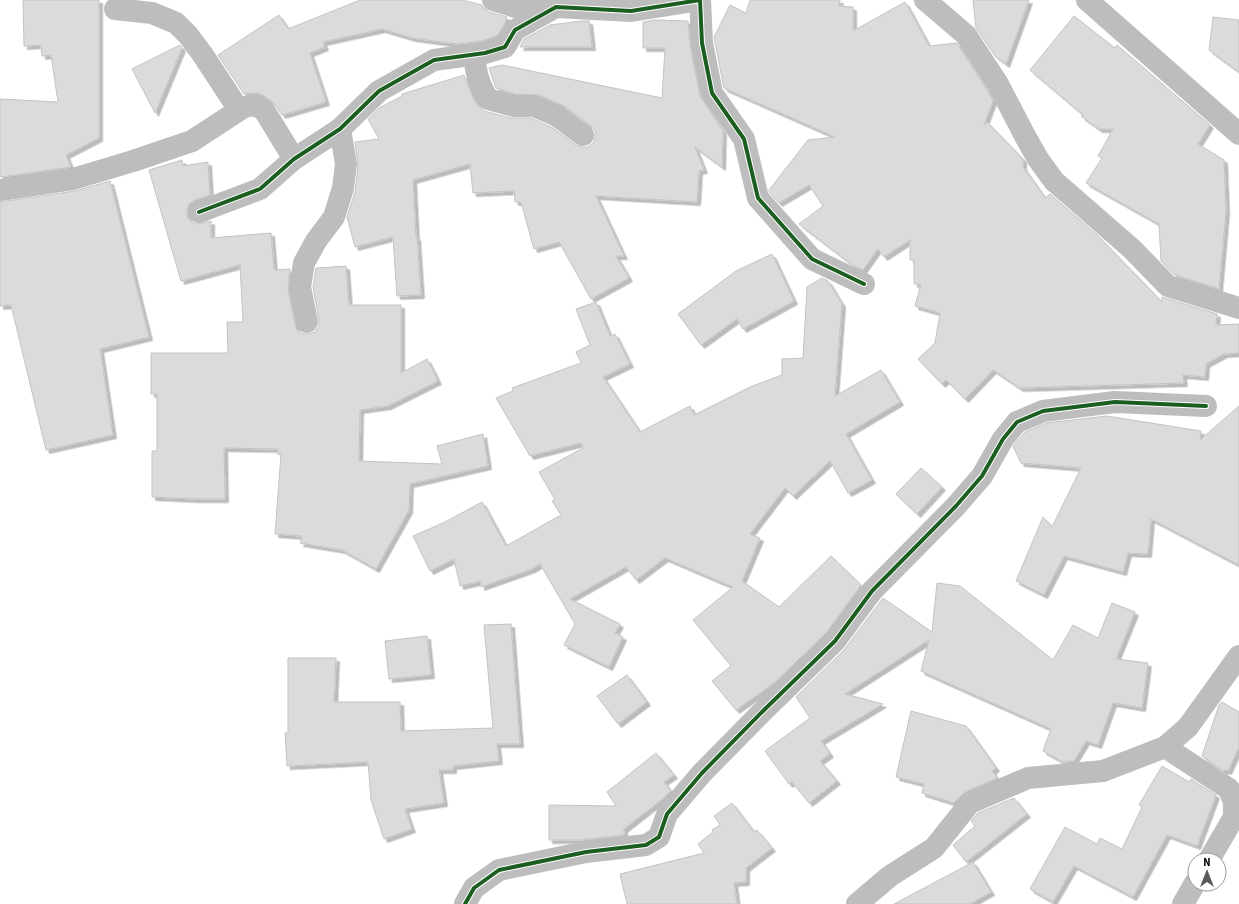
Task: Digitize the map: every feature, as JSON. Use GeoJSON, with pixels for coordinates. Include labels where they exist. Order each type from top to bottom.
{"type":"FeatureCollection","features":[{"type":"Feature","properties":{"kind":"street"},"geometry":{"type":"LineString","coordinates":[[493,0],[522,9],[554,5],[632,11],[700,0],[702,43],[712,93],[744,139],[758,198],[812,259],[864,284]]}},
{"type":"Feature","properties":{"kind":"street"},"geometry":{"type":"LineString","coordinates":[[925,0],[966,35],[998,84],[1038,159],[1054,181],[1132,249],[1168,286],[1239,308]]}},
{"type":"Feature","properties":{"kind":"street"},"geometry":{"type":"LineString","coordinates":[[1087,0],[1239,134]]}},
{"type":"Feature","properties":{"kind":"street"},"geometry":{"type":"LineString","coordinates":[[199,212],[260,189],[294,159],[340,129],[379,91],[434,60],[474,55],[505,47],[515,30],[554,5]]}},
{"type":"Feature","properties":{"kind":"street"},"geometry":{"type":"LineString","coordinates":[[115,9],[152,13],[176,23],[188,35],[203,55],[239,110]]}},
{"type":"Feature","properties":{"kind":"street"},"geometry":{"type":"LineString","coordinates":[[474,55],[480,87],[488,99],[513,106],[534,106],[557,116],[583,134]]}},
{"type":"Feature","properties":{"kind":"street"},"geometry":{"type":"LineString","coordinates":[[0,190],[73,179],[148,156],[192,141],[244,107],[255,105],[264,110],[294,159]]}},
{"type":"Feature","properties":{"kind":"street"},"geometry":{"type":"LineString","coordinates":[[307,322],[300,286],[304,263],[316,241],[334,217],[343,188],[346,164],[340,129]]}},
{"type":"Feature","properties":{"kind":"street"},"geometry":{"type":"LineString","coordinates":[[465,904],[474,888],[499,870],[586,852],[646,846],[658,837],[667,814],[702,773],[765,708],[835,641],[872,591],[956,506],[982,476],[1003,439],[1017,422],[1043,411],[1115,402],[1206,406]]}},
{"type":"Feature","properties":{"kind":"street"},"geometry":{"type":"LineString","coordinates":[[857,904],[890,876],[934,848],[970,803],[1028,778],[1103,771],[1165,747],[1188,728],[1239,656]]}},
{"type":"Feature","properties":{"kind":"street"},"geometry":{"type":"LineString","coordinates":[[1165,747],[1228,789],[1234,802],[1234,817],[1214,852]]}},
{"type":"Feature","properties":{"kind":"street"},"geometry":{"type":"LineString","coordinates":[[1183,904],[1190,892]]}},
{"type":"Feature","properties":{"kind":"building"},"geometry":{"type":"Polygon","coordinates":[[[23,0],[99,0],[99,138],[66,155],[71,167],[0,177],[0,99],[58,102],[51,55],[42,56],[41,45],[24,46],[23,0]]]}},
{"type":"Feature","properties":{"kind":"building"},"geometry":{"type":"Polygon","coordinates":[[[360,0],[462,0],[482,5],[484,9],[489,12],[507,17],[497,36],[482,41],[457,44],[412,38],[382,29],[323,42],[325,47],[310,53],[326,102],[282,115],[274,103],[261,94],[244,94],[218,55],[279,15],[288,29],[360,0]]]}},
{"type":"Feature","properties":{"kind":"building"},"geometry":{"type":"Polygon","coordinates":[[[750,0],[840,0],[839,6],[853,7],[853,31],[905,2],[929,46],[957,43],[993,101],[984,125],[987,122],[1023,159],[1023,167],[1045,198],[1050,194],[1096,234],[1162,302],[1162,297],[1217,314],[1216,325],[1239,324],[1239,353],[1224,354],[1206,364],[1205,377],[1183,375],[1184,383],[1020,388],[993,370],[965,399],[946,380],[942,384],[918,359],[935,343],[940,313],[915,306],[921,284],[914,284],[914,260],[910,260],[910,240],[884,257],[878,249],[863,270],[854,266],[799,224],[823,206],[809,185],[779,203],[769,192],[769,190],[808,140],[835,137],[724,88],[714,37],[730,5],[746,13],[750,0]]]}},
{"type":"Feature","properties":{"kind":"building"},"geometry":{"type":"Polygon","coordinates":[[[973,0],[1029,0],[1006,64],[995,56],[976,28],[973,0]]]}},
{"type":"Feature","properties":{"kind":"building"},"geometry":{"type":"Polygon","coordinates":[[[1074,16],[1115,48],[1117,45],[1210,125],[1198,144],[1224,160],[1226,211],[1219,289],[1175,275],[1161,261],[1159,224],[1086,183],[1102,158],[1098,156],[1113,129],[1099,129],[1082,117],[1082,114],[1030,70],[1074,16]]]}},
{"type":"Feature","properties":{"kind":"building"},"geometry":{"type":"Polygon","coordinates":[[[1213,17],[1239,20],[1239,72],[1209,50],[1213,17]]]}},
{"type":"Feature","properties":{"kind":"building"},"geometry":{"type":"Polygon","coordinates":[[[655,20],[688,21],[690,45],[700,96],[723,131],[722,167],[695,147],[704,170],[699,171],[697,202],[596,196],[624,256],[616,256],[629,278],[591,299],[559,242],[534,249],[521,202],[515,202],[514,191],[473,193],[470,164],[413,180],[421,295],[397,296],[393,237],[355,247],[347,217],[355,192],[358,166],[355,142],[379,139],[368,119],[379,108],[402,96],[402,94],[464,75],[474,100],[484,111],[510,118],[531,118],[551,127],[576,145],[588,147],[593,143],[595,137],[595,130],[590,125],[564,106],[539,95],[515,94],[496,88],[489,68],[502,65],[662,98],[665,48],[643,48],[643,22],[655,20]]]}},
{"type":"Feature","properties":{"kind":"building"},"geometry":{"type":"Polygon","coordinates":[[[589,21],[592,47],[520,47],[524,39],[550,25],[589,21]]]}},
{"type":"Feature","properties":{"kind":"building"},"geometry":{"type":"Polygon","coordinates":[[[180,45],[182,48],[155,113],[132,69],[180,45]]]}},
{"type":"Feature","properties":{"kind":"building"},"geometry":{"type":"Polygon","coordinates":[[[182,160],[183,166],[208,162],[210,195],[195,200],[189,204],[187,216],[191,222],[197,224],[211,221],[211,238],[271,233],[274,270],[290,269],[288,289],[295,324],[297,330],[303,334],[315,332],[319,326],[313,287],[316,268],[346,266],[349,305],[401,305],[401,373],[427,359],[438,381],[388,406],[360,410],[359,461],[442,464],[437,446],[483,434],[488,466],[410,484],[409,510],[376,569],[342,550],[300,543],[302,536],[275,534],[281,454],[278,455],[278,449],[224,448],[225,499],[152,497],[152,451],[157,451],[157,394],[151,394],[151,353],[228,353],[227,322],[243,322],[240,265],[181,281],[149,170],[182,160]]]}},
{"type":"Feature","properties":{"kind":"building"},"geometry":{"type":"Polygon","coordinates":[[[110,181],[149,337],[100,349],[113,435],[46,450],[11,305],[0,306],[0,202],[75,191],[110,181]]]}},
{"type":"Feature","properties":{"kind":"building"},"geometry":{"type":"Polygon","coordinates":[[[772,254],[794,301],[743,329],[737,319],[701,345],[678,314],[736,271],[772,254]]]}},
{"type":"Feature","properties":{"kind":"building"},"geometry":{"type":"Polygon","coordinates":[[[822,278],[828,281],[842,304],[835,396],[881,370],[900,402],[846,434],[872,480],[848,493],[830,461],[793,496],[785,488],[750,534],[760,538],[742,581],[779,607],[831,556],[861,585],[826,633],[774,683],[736,710],[712,681],[731,666],[693,620],[733,587],[665,558],[636,580],[626,567],[570,599],[620,624],[615,633],[623,637],[609,667],[564,645],[575,624],[540,564],[532,569],[481,587],[481,581],[460,586],[454,559],[430,571],[413,536],[445,522],[482,502],[506,546],[561,515],[552,501],[555,500],[539,472],[583,448],[581,443],[530,456],[496,398],[513,391],[512,388],[581,363],[576,352],[590,345],[576,309],[596,302],[610,336],[615,334],[630,364],[603,377],[640,432],[690,406],[694,415],[750,387],[782,375],[782,359],[803,358],[807,287],[822,278]]]}},
{"type":"Feature","properties":{"kind":"building"},"geometry":{"type":"Polygon","coordinates":[[[1239,406],[1239,565],[1151,519],[1148,554],[1128,553],[1123,572],[1064,556],[1044,595],[1016,581],[1043,517],[1052,527],[1081,468],[1021,463],[1013,446],[1025,432],[1046,423],[1107,416],[1201,431],[1200,440],[1239,406]]]}},
{"type":"Feature","properties":{"kind":"building"},"geometry":{"type":"Polygon","coordinates":[[[921,468],[942,487],[917,514],[896,494],[921,468]]]}},
{"type":"Feature","properties":{"kind":"building"},"geometry":{"type":"Polygon","coordinates":[[[937,583],[960,586],[1053,660],[1073,625],[1098,638],[1112,603],[1135,612],[1116,659],[1148,663],[1142,708],[1113,703],[1098,745],[1086,741],[1074,761],[1063,762],[1043,751],[1051,729],[921,671],[929,640],[845,694],[883,704],[821,741],[830,754],[820,761],[837,781],[809,803],[792,782],[789,784],[765,751],[810,718],[796,697],[844,650],[883,598],[932,632],[937,583]]]}},
{"type":"Feature","properties":{"kind":"building"},"geometry":{"type":"Polygon","coordinates":[[[511,624],[520,744],[497,744],[499,761],[453,766],[453,770],[439,770],[444,803],[405,809],[412,829],[384,839],[371,800],[368,762],[287,766],[285,733],[288,733],[288,658],[336,658],[334,702],[400,702],[401,731],[493,728],[484,625],[511,624]]]}},
{"type":"Feature","properties":{"kind":"building"},"geometry":{"type":"Polygon","coordinates":[[[427,636],[431,675],[389,679],[385,641],[427,636]]]}},
{"type":"Feature","properties":{"kind":"building"},"geometry":{"type":"Polygon","coordinates":[[[627,675],[647,702],[618,724],[597,696],[627,675]]]}},
{"type":"Feature","properties":{"kind":"building"},"geometry":{"type":"Polygon","coordinates":[[[1222,702],[1239,712],[1239,747],[1228,771],[1224,771],[1202,756],[1219,705],[1222,702]]]}},
{"type":"Feature","properties":{"kind":"building"},"geometry":{"type":"Polygon","coordinates":[[[911,711],[966,726],[996,768],[992,771],[997,778],[965,792],[954,803],[922,793],[924,784],[896,777],[911,711]]]}},
{"type":"Feature","properties":{"kind":"building"},"geometry":{"type":"Polygon","coordinates":[[[656,753],[674,775],[664,782],[671,791],[624,829],[624,835],[581,840],[549,840],[549,805],[616,806],[607,792],[656,753]]]}},
{"type":"Feature","properties":{"kind":"building"},"geometry":{"type":"Polygon","coordinates":[[[1162,766],[1189,782],[1191,779],[1216,795],[1197,846],[1167,835],[1133,897],[1074,866],[1053,902],[1030,889],[1065,827],[1097,844],[1100,838],[1122,849],[1142,807],[1139,805],[1162,766]]]}},
{"type":"Feature","properties":{"kind":"building"},"geometry":{"type":"Polygon","coordinates":[[[1014,798],[1027,814],[966,862],[953,845],[975,826],[971,821],[978,813],[1014,798]]]}},
{"type":"Feature","properties":{"kind":"building"},"geometry":{"type":"Polygon","coordinates":[[[732,803],[754,832],[757,830],[772,848],[746,868],[746,882],[734,883],[737,904],[627,904],[620,874],[704,853],[698,844],[713,832],[712,830],[720,825],[714,816],[732,803]]]}},
{"type":"Feature","properties":{"kind":"building"},"geometry":{"type":"Polygon","coordinates":[[[973,862],[991,892],[970,904],[894,904],[973,862]]]}},
{"type":"Feature","properties":{"kind":"cycle path"},"geometry":{"type":"LineString","coordinates":[[199,212],[260,189],[294,159],[340,129],[379,91],[434,60],[485,53],[505,47],[515,30],[556,7],[631,11],[700,0],[702,43],[712,93],[744,139],[758,198],[812,259],[864,284]]}},
{"type":"Feature","properties":{"kind":"cycle path"},"geometry":{"type":"LineString","coordinates":[[465,904],[474,888],[499,870],[586,852],[646,845],[659,837],[667,814],[702,773],[835,641],[872,591],[956,506],[982,476],[1003,439],[1017,422],[1043,411],[1115,402],[1206,406]]}}]}
